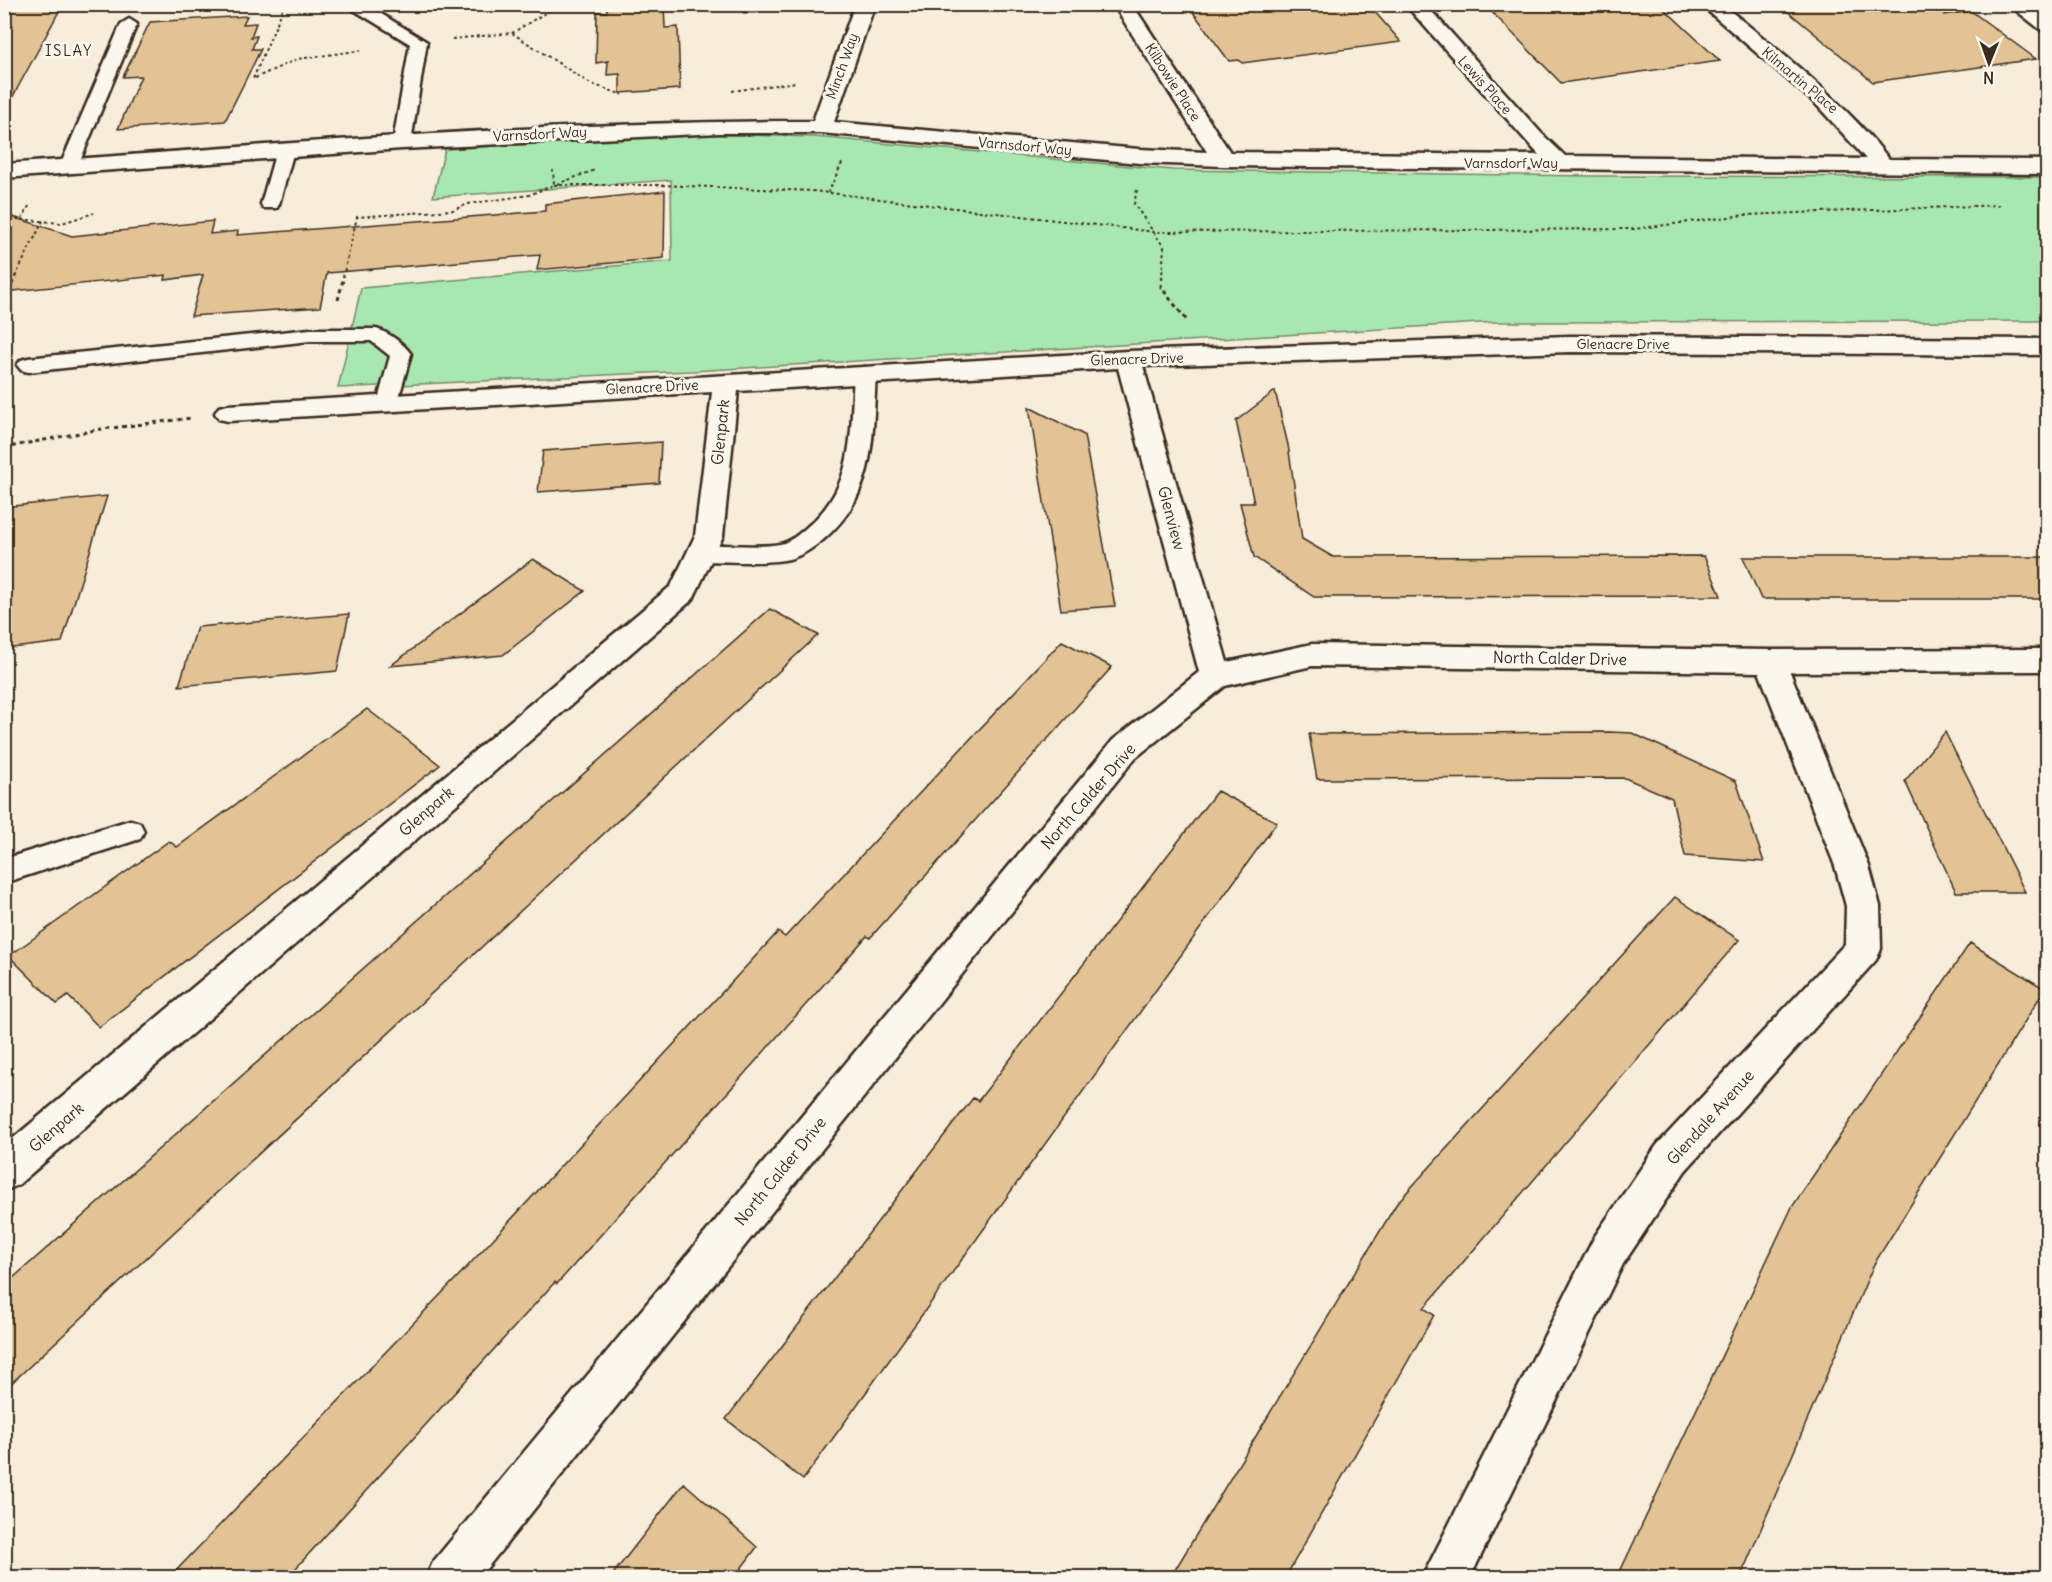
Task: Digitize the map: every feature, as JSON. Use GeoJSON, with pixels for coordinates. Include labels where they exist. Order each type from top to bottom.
{"type":"FeatureCollection","features":[{"type":"Feature","properties":{"kind":"street","name":"Minch Way"},"geometry":{"type":"LineString","coordinates":[[821,128],[865,4]]}},
{"type":"Feature","properties":{"kind":"street","name":"Kilbowie Place"},"geometry":{"type":"LineString","coordinates":[[1122,4],[1223,159]]}},
{"type":"Feature","properties":{"kind":"street","name":"Lewis Place"},"geometry":{"type":"LineString","coordinates":[[1414,4],[1533,138],[1560,163]]}},
{"type":"Feature","properties":{"kind":"street","name":"Kilmartin Place"},"geometry":{"type":"LineString","coordinates":[[1709,4],[1835,108],[1863,138],[1882,165]]}},
{"type":"Feature","properties":{"kind":"street"},"geometry":{"type":"LineString","coordinates":[[2017,4],[2048,26]]}},
{"type":"Feature","properties":{"kind":"street","name":"Varnsdorf Way"},"geometry":{"type":"LineString","coordinates":[[4,171],[402,142],[553,133],[719,127],[821,128],[1139,156],[1223,159],[2048,166]]}},
{"type":"Feature","properties":{"kind":"street","name":"Glenacre Drive"},"geometry":{"type":"LineString","coordinates":[[228,413],[1128,359],[1570,344],[2048,347]]}},
{"type":"Feature","properties":{"kind":"street","name":"Glenview"},"geometry":{"type":"LineString","coordinates":[[1128,359],[1216,676]]}},
{"type":"Feature","properties":{"kind":"street","name":"Glenpark"},"geometry":{"type":"LineString","coordinates":[[4,1172],[683,591],[709,536],[726,382]]}},
{"type":"Feature","properties":{"kind":"street","name":"North Calder Drive"},"geometry":{"type":"LineString","coordinates":[[449,1578],[1124,749],[1216,676],[1312,656],[1770,661],[2048,660]]}},
{"type":"Feature","properties":{"kind":"street","name":"Glendale Avenue"},"geometry":{"type":"LineString","coordinates":[[1445,1578],[1609,1250],[1671,1158],[1863,949],[1863,906],[1852,866],[1770,661]]}},
{"type":"Feature","properties":{"kind":"lane"},"geometry":{"type":"LineString","coordinates":[[352,4],[419,42],[402,142]]}},
{"type":"Feature","properties":{"kind":"lane"},"geometry":{"type":"LineString","coordinates":[[69,166],[129,24]]}},
{"type":"Feature","properties":{"kind":"lane"},"geometry":{"type":"LineString","coordinates":[[270,204],[285,151]]}},
{"type":"Feature","properties":{"kind":"lane"},"geometry":{"type":"LineString","coordinates":[[28,365],[310,335],[376,335],[401,354],[388,403]]}},
{"type":"Feature","properties":{"kind":"lane"},"geometry":{"type":"LineString","coordinates":[[701,553],[784,552],[805,542],[832,519],[842,505],[859,462],[865,374]]}},
{"type":"Feature","properties":{"kind":"lane"},"geometry":{"type":"LineString","coordinates":[[4,871],[130,831]]}},
{"type":"Feature","properties":{"kind":"path"},"geometry":{"type":"LineString","coordinates":[[512,33],[589,83],[627,96]]}},
{"type":"Feature","properties":{"kind":"path"},"geometry":{"type":"LineString","coordinates":[[553,133],[554,185]]}},
{"type":"Feature","properties":{"kind":"path"},"geometry":{"type":"LineString","coordinates":[[1139,156],[1140,176],[1134,204],[1164,247],[1161,287],[1215,356]]}},
{"type":"Feature","properties":{"kind":"path"},"geometry":{"type":"LineString","coordinates":[[828,193],[842,162]]}},
{"type":"Feature","properties":{"kind":"path"},"geometry":{"type":"LineString","coordinates":[[330,335],[357,217],[453,210],[468,204],[529,195],[554,185],[660,185],[828,193],[1155,232],[1634,229],[1745,214],[2001,205]]}},
{"type":"Feature","properties":{"kind":"path"},"geometry":{"type":"LineString","coordinates":[[4,218],[62,223],[94,213]]}},
{"type":"Feature","properties":{"kind":"path"},"geometry":{"type":"LineString","coordinates":[[4,299],[43,221]]}},
{"type":"Feature","properties":{"kind":"path"},"geometry":{"type":"LineString","coordinates":[[4,448],[95,430],[228,413]]}},
{"type":"Feature","properties":{"kind":"green space"},"geometry":{"type":"Polygon","coordinates":[[[698,134],[815,137],[1173,170],[1592,176],[2047,177],[2047,321],[1497,322],[710,370],[338,388],[361,288],[672,261],[671,180],[433,197],[445,149],[698,134]]]}},
{"type":"Feature","properties":{"kind":"building"},"geometry":{"type":"Polygon","coordinates":[[[4,4],[63,4],[4,113],[4,4]]]}},
{"type":"Feature","properties":{"kind":"building"},"geometry":{"type":"Polygon","coordinates":[[[607,4],[664,4],[665,28],[678,27],[680,89],[620,93],[620,74],[607,75],[608,61],[596,63],[597,12],[607,12],[607,4]]]}},
{"type":"Feature","properties":{"kind":"building"},"geometry":{"type":"Polygon","coordinates":[[[1187,4],[1368,4],[1401,42],[1242,63],[1239,60],[1229,61],[1187,4]]]}},
{"type":"Feature","properties":{"kind":"building"},"geometry":{"type":"Polygon","coordinates":[[[1484,4],[1659,4],[1720,61],[1561,83],[1484,4]]]}},
{"type":"Feature","properties":{"kind":"building"},"geometry":{"type":"Polygon","coordinates":[[[1779,4],[1944,4],[1945,15],[1971,11],[2036,59],[1873,82],[1779,4]]]}},
{"type":"Feature","properties":{"kind":"building"},"geometry":{"type":"Polygon","coordinates":[[[247,16],[243,24],[256,23],[251,37],[257,36],[252,49],[261,49],[225,121],[118,129],[141,76],[123,77],[150,22],[247,16]]]}},
{"type":"Feature","properties":{"kind":"building"},"geometry":{"type":"Polygon","coordinates":[[[665,191],[664,258],[537,270],[540,255],[327,273],[320,307],[191,316],[203,275],[165,280],[166,275],[4,292],[4,214],[72,236],[213,221],[210,234],[238,231],[237,235],[545,211],[545,204],[665,191]]]}},
{"type":"Feature","properties":{"kind":"building"},"geometry":{"type":"Polygon","coordinates":[[[1275,391],[1288,445],[1302,539],[1333,557],[1704,556],[1721,596],[1314,597],[1254,557],[1240,503],[1254,503],[1236,421],[1275,391]]]}},
{"type":"Feature","properties":{"kind":"building"},"geometry":{"type":"Polygon","coordinates":[[[1029,407],[1084,435],[1115,606],[1061,610],[1029,407]]]}},
{"type":"Feature","properties":{"kind":"building"},"geometry":{"type":"Polygon","coordinates":[[[661,442],[659,483],[538,492],[543,451],[661,442]]]}},
{"type":"Feature","properties":{"kind":"building"},"geometry":{"type":"Polygon","coordinates":[[[107,496],[62,642],[4,649],[4,507],[107,496]]]}},
{"type":"Feature","properties":{"kind":"building"},"geometry":{"type":"Polygon","coordinates":[[[1743,557],[2048,557],[2048,599],[1761,599],[1743,557]]]}},
{"type":"Feature","properties":{"kind":"building"},"geometry":{"type":"Polygon","coordinates":[[[533,559],[585,591],[503,655],[390,666],[533,559]]]}},
{"type":"Feature","properties":{"kind":"building"},"geometry":{"type":"Polygon","coordinates":[[[770,609],[818,635],[4,1390],[4,1286],[770,609]]]}},
{"type":"Feature","properties":{"kind":"building"},"geometry":{"type":"Polygon","coordinates":[[[349,614],[337,671],[179,686],[197,627],[349,614]]]}},
{"type":"Feature","properties":{"kind":"building"},"geometry":{"type":"Polygon","coordinates":[[[1062,641],[1112,667],[870,938],[867,936],[557,1284],[555,1282],[287,1578],[169,1578],[467,1267],[778,932],[785,937],[1062,641]]]}},
{"type":"Feature","properties":{"kind":"building"},"geometry":{"type":"Polygon","coordinates":[[[367,709],[440,765],[99,1027],[68,996],[57,1004],[9,956],[169,841],[177,847],[367,709]]]}},
{"type":"Feature","properties":{"kind":"building"},"geometry":{"type":"Polygon","coordinates":[[[1945,732],[2025,892],[1956,892],[1905,781],[1945,732]]]}},
{"type":"Feature","properties":{"kind":"building"},"geometry":{"type":"Polygon","coordinates":[[[1632,733],[1736,781],[1764,862],[1685,856],[1672,798],[1625,778],[1317,779],[1309,734],[1632,733]]]}},
{"type":"Feature","properties":{"kind":"building"},"geometry":{"type":"Polygon","coordinates":[[[1217,791],[1277,822],[803,1480],[726,1419],[973,1098],[978,1101],[1217,791]]]}},
{"type":"Feature","properties":{"kind":"building"},"geometry":{"type":"Polygon","coordinates":[[[1675,897],[1739,940],[1424,1308],[1434,1315],[1285,1578],[1170,1578],[1397,1203],[1675,897]]]}},
{"type":"Feature","properties":{"kind":"building"},"geometry":{"type":"Polygon","coordinates":[[[1970,943],[2045,989],[1874,1264],[1740,1578],[1617,1578],[1792,1207],[1970,943]]]}},
{"type":"Feature","properties":{"kind":"building"},"geometry":{"type":"Polygon","coordinates":[[[684,1483],[757,1547],[734,1578],[610,1578],[684,1483]]]}},
{"type":"Feature","properties":{"kind":"district","name":"ISLAY"},"geometry":{"type":"Point","coordinates":[69,50]}}]}
